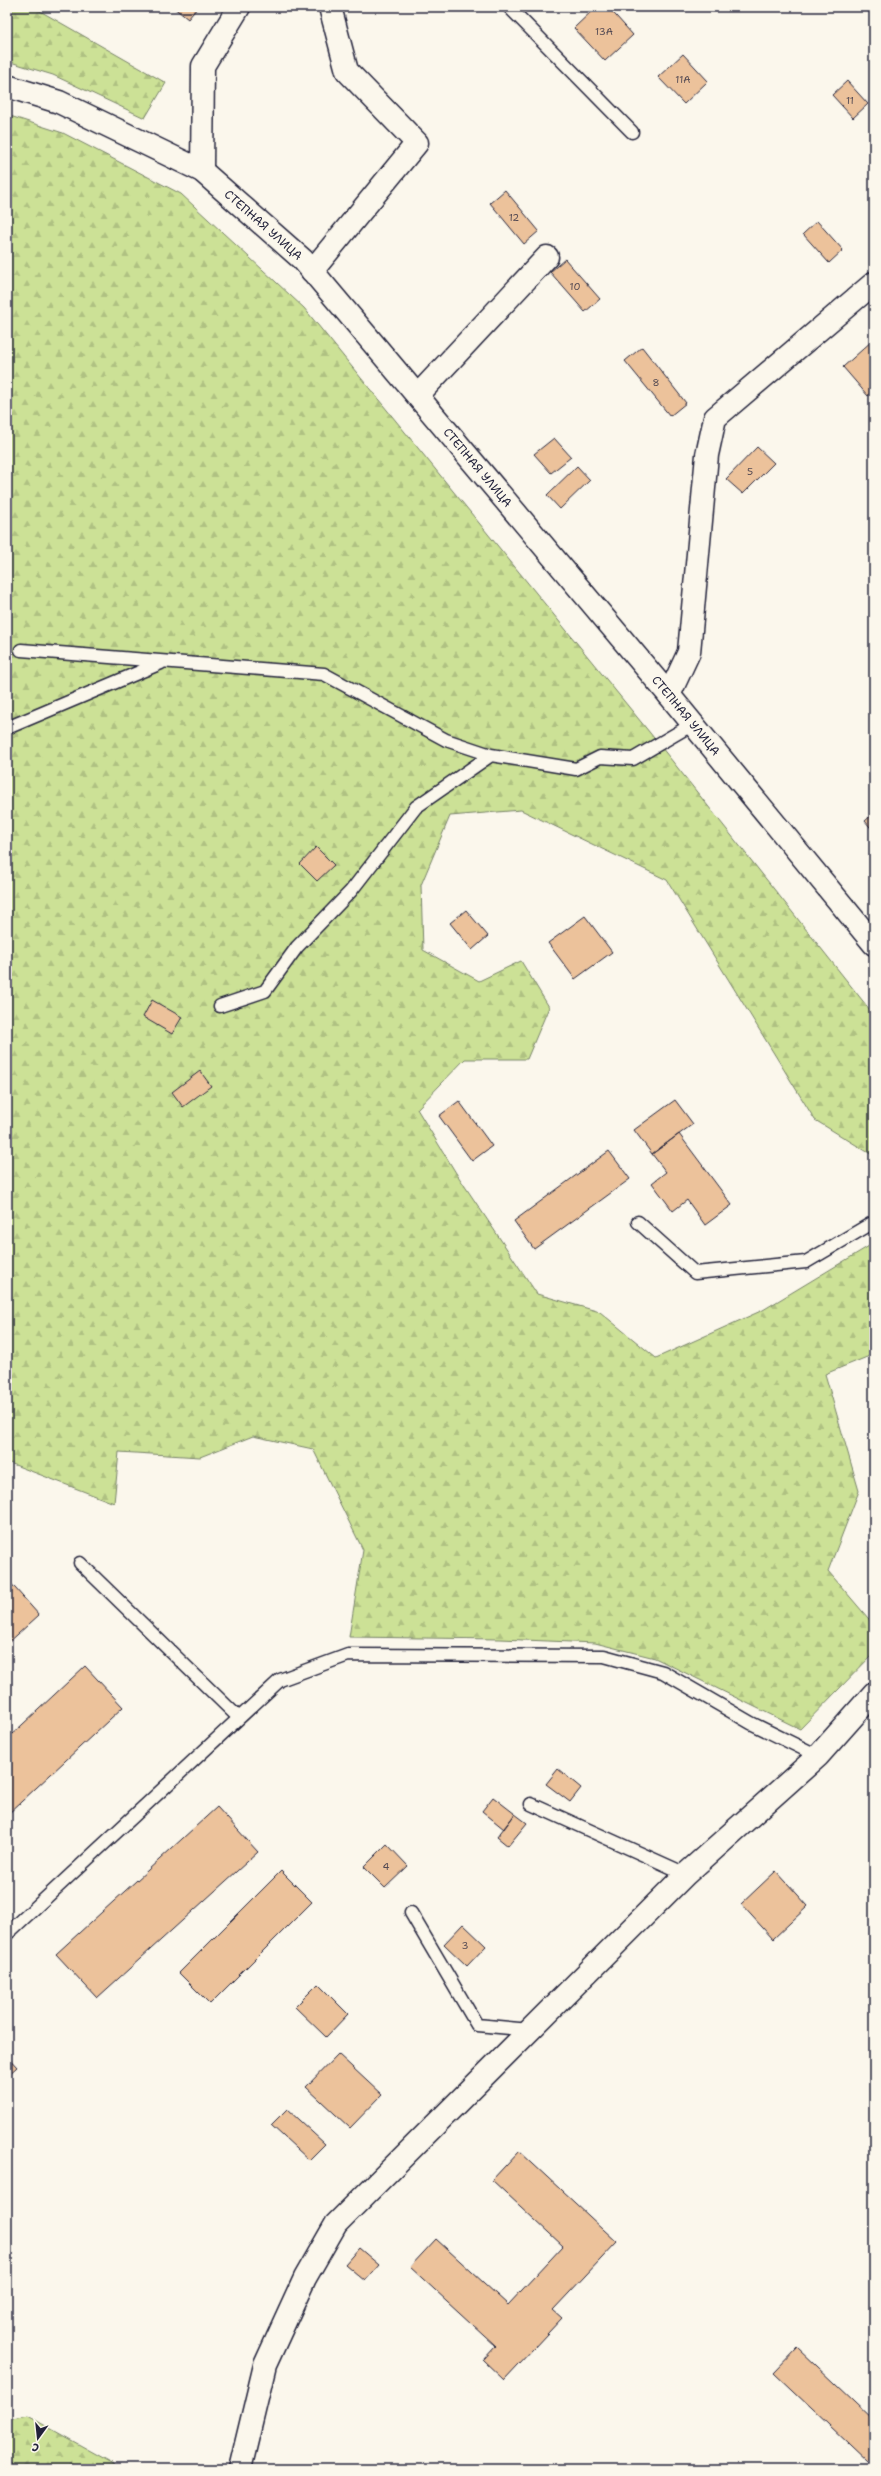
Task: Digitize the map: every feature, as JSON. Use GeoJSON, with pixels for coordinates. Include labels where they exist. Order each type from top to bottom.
{"type":"FeatureCollection","features":[{"type":"Feature","properties":{"kind":"street"},"geometry":{"type":"LineString","coordinates":[[202,172],[203,66],[239,7]]}},
{"type":"Feature","properties":{"kind":"street"},"geometry":{"type":"LineString","coordinates":[[312,271],[417,143],[347,70],[330,7]]}},
{"type":"Feature","properties":{"kind":"street","name":"СТЕПНАЯ УЛИЦА"},"geometry":{"type":"LineString","coordinates":[[7,86],[59,102],[202,172],[312,271],[418,395],[669,695],[874,944]]}},
{"type":"Feature","properties":{"kind":"street"},"geometry":{"type":"LineString","coordinates":[[418,395],[547,257]]}},
{"type":"Feature","properties":{"kind":"street"},"geometry":{"type":"LineString","coordinates":[[669,695],[689,652],[707,456],[715,418],[874,283]]}},
{"type":"Feature","properties":{"kind":"street"},"geometry":{"type":"LineString","coordinates":[[240,2469],[265,2365],[304,2278],[336,2224],[686,1874],[818,1756],[874,1692]]}},
{"type":"Feature","properties":{"kind":"lane"},"geometry":{"type":"LineString","coordinates":[[509,7],[632,132]]}},
{"type":"Feature","properties":{"kind":"lane"},"geometry":{"type":"LineString","coordinates":[[21,650],[324,674],[446,740],[491,755],[576,769],[600,757],[633,759],[693,724]]}},
{"type":"Feature","properties":{"kind":"lane"},"geometry":{"type":"LineString","coordinates":[[7,728],[164,661]]}},
{"type":"Feature","properties":{"kind":"lane"},"geometry":{"type":"LineString","coordinates":[[220,1006],[265,991],[297,947],[350,891],[416,807],[491,755]]}},
{"type":"Feature","properties":{"kind":"lane"},"geometry":{"type":"LineString","coordinates":[[638,1222],[695,1273],[806,1262],[874,1222]]}},
{"type":"Feature","properties":{"kind":"lane"},"geometry":{"type":"LineString","coordinates":[[80,1563],[239,1718]]}},
{"type":"Feature","properties":{"kind":"lane"},"geometry":{"type":"LineString","coordinates":[[7,1934],[280,1680],[348,1655],[604,1656],[663,1672],[751,1723],[818,1756]]}},
{"type":"Feature","properties":{"kind":"lane"},"geometry":{"type":"LineString","coordinates":[[531,1804],[686,1874]]}},
{"type":"Feature","properties":{"kind":"lane"},"geometry":{"type":"LineString","coordinates":[[411,1913],[477,2025],[530,2030]]}},
{"type":"Feature","properties":{"kind":"green space"},"geometry":{"type":"Polygon","coordinates":[[[7,7],[33,7],[166,83],[145,118],[53,75],[7,61],[7,7]]]}},
{"type":"Feature","properties":{"kind":"green space"},"geometry":{"type":"Polygon","coordinates":[[[7,115],[63,133],[181,194],[304,308],[650,733],[874,1015],[874,1156],[815,1120],[667,880],[521,810],[450,816],[421,885],[423,950],[479,981],[521,961],[549,1007],[527,1059],[465,1059],[417,1109],[456,1173],[537,1294],[600,1312],[656,1358],[763,1310],[874,1243],[874,1356],[872,1355],[825,1374],[859,1491],[828,1571],[874,1625],[874,1653],[800,1729],[655,1658],[595,1643],[500,1639],[349,1637],[363,1550],[313,1449],[253,1436],[200,1457],[119,1452],[114,1503],[7,1462],[7,115]]]}},
{"type":"Feature","properties":{"kind":"green space"},"geometry":{"type":"Polygon","coordinates":[[[28,2416],[114,2464],[116,2469],[7,2469],[7,2420],[28,2416]]]}},
{"type":"Feature","properties":{"kind":"building"},"geometry":{"type":"Polygon","coordinates":[[[173,7],[198,7],[188,19],[173,7]]]}},
{"type":"Feature","properties":{"kind":"building"},"geometry":{"type":"Polygon","coordinates":[[[596,7],[608,7],[633,35],[605,61],[574,28],[596,7]]]}},
{"type":"Feature","properties":{"kind":"building"},"geometry":{"type":"Polygon","coordinates":[[[683,54],[708,81],[684,104],[658,77],[683,54]]]}},
{"type":"Feature","properties":{"kind":"building"},"geometry":{"type":"Polygon","coordinates":[[[847,81],[868,104],[853,118],[832,95],[847,81]]]}},
{"type":"Feature","properties":{"kind":"building"},"geometry":{"type":"Polygon","coordinates":[[[505,190],[539,231],[524,244],[490,203],[505,190]]]}},
{"type":"Feature","properties":{"kind":"building"},"geometry":{"type":"Polygon","coordinates":[[[817,221],[843,250],[829,263],[803,234],[817,221]]]}},
{"type":"Feature","properties":{"kind":"building"},"geometry":{"type":"Polygon","coordinates":[[[565,259],[600,299],[585,312],[550,272],[565,259]]]}},
{"type":"Feature","properties":{"kind":"building"},"geometry":{"type":"Polygon","coordinates":[[[873,340],[874,390],[868,396],[843,367],[873,340]]]}},
{"type":"Feature","properties":{"kind":"building"},"geometry":{"type":"Polygon","coordinates":[[[642,347],[686,403],[670,416],[625,361],[642,347]]]}},
{"type":"Feature","properties":{"kind":"building"},"geometry":{"type":"Polygon","coordinates":[[[554,438],[571,457],[551,473],[534,454],[554,438]]]}},
{"type":"Feature","properties":{"kind":"building"},"geometry":{"type":"Polygon","coordinates":[[[757,447],[774,463],[743,494],[726,479],[757,447]]]}},
{"type":"Feature","properties":{"kind":"building"},"geometry":{"type":"Polygon","coordinates":[[[577,466],[590,480],[560,509],[547,495],[577,466]]]}},
{"type":"Feature","properties":{"kind":"building"},"geometry":{"type":"Polygon","coordinates":[[[874,813],[874,832],[865,821],[874,813]]]}},
{"type":"Feature","properties":{"kind":"building"},"geometry":{"type":"Polygon","coordinates":[[[316,847],[334,865],[317,881],[300,864],[316,847]]]}},
{"type":"Feature","properties":{"kind":"building"},"geometry":{"type":"Polygon","coordinates":[[[466,910],[488,936],[472,950],[450,923],[466,910]]]}},
{"type":"Feature","properties":{"kind":"building"},"geometry":{"type":"Polygon","coordinates":[[[585,916],[612,952],[575,979],[548,943],[585,916]]]}},
{"type":"Feature","properties":{"kind":"building"},"geometry":{"type":"Polygon","coordinates":[[[152,1000],[182,1017],[172,1034],[143,1017],[152,1000]]]}},
{"type":"Feature","properties":{"kind":"building"},"geometry":{"type":"Polygon","coordinates":[[[200,1071],[211,1086],[183,1107],[172,1092],[200,1071]]]}},
{"type":"Feature","properties":{"kind":"building"},"geometry":{"type":"Polygon","coordinates":[[[675,1100],[693,1124],[652,1154],[634,1130],[675,1100]]]}},
{"type":"Feature","properties":{"kind":"building"},"geometry":{"type":"Polygon","coordinates":[[[459,1101],[492,1146],[472,1161],[439,1116],[459,1101]]]}},
{"type":"Feature","properties":{"kind":"building"},"geometry":{"type":"Polygon","coordinates":[[[679,1134],[732,1205],[705,1225],[687,1200],[673,1211],[652,1183],[666,1172],[652,1154],[679,1134]]]}},
{"type":"Feature","properties":{"kind":"building"},"geometry":{"type":"Polygon","coordinates":[[[609,1151],[630,1179],[534,1249],[514,1221],[609,1151]]]}},
{"type":"Feature","properties":{"kind":"building"},"geometry":{"type":"Polygon","coordinates":[[[7,1579],[39,1615],[7,1644],[7,1579]]]}},
{"type":"Feature","properties":{"kind":"building"},"geometry":{"type":"Polygon","coordinates":[[[85,1666],[123,1707],[7,1815],[7,1739],[85,1666]]]}},
{"type":"Feature","properties":{"kind":"building"},"geometry":{"type":"Polygon","coordinates":[[[558,1769],[581,1788],[570,1802],[546,1784],[558,1769]]]}},
{"type":"Feature","properties":{"kind":"building"},"geometry":{"type":"Polygon","coordinates":[[[493,1797],[515,1814],[504,1829],[482,1811],[493,1797]]]}},
{"type":"Feature","properties":{"kind":"building"},"geometry":{"type":"Polygon","coordinates":[[[217,1807],[258,1852],[97,1998],[56,1954],[217,1807]]]}},
{"type":"Feature","properties":{"kind":"building"},"geometry":{"type":"Polygon","coordinates":[[[515,1814],[527,1823],[508,1846],[497,1837],[515,1814]]]}},
{"type":"Feature","properties":{"kind":"building"},"geometry":{"type":"Polygon","coordinates":[[[387,1844],[408,1866],[385,1888],[364,1867],[387,1844]]]}},
{"type":"Feature","properties":{"kind":"building"},"geometry":{"type":"Polygon","coordinates":[[[281,1871],[312,1902],[210,2004],[179,1973],[281,1871]]]}},
{"type":"Feature","properties":{"kind":"building"},"geometry":{"type":"Polygon","coordinates":[[[776,1871],[808,1906],[773,1939],[741,1904],[776,1871]]]}},
{"type":"Feature","properties":{"kind":"building"},"geometry":{"type":"Polygon","coordinates":[[[463,1924],[486,1946],[467,1966],[444,1944],[463,1924]]]}},
{"type":"Feature","properties":{"kind":"building"},"geometry":{"type":"Polygon","coordinates":[[[318,1984],[348,2014],[326,2037],[295,2007],[318,1984]]]}},
{"type":"Feature","properties":{"kind":"building"},"geometry":{"type":"Polygon","coordinates":[[[338,2054],[382,2095],[350,2128],[306,2087],[338,2054]]]}},
{"type":"Feature","properties":{"kind":"building"},"geometry":{"type":"Polygon","coordinates":[[[7,2056],[17,2067],[7,2076],[7,2056]]]}},
{"type":"Feature","properties":{"kind":"building"},"geometry":{"type":"Polygon","coordinates":[[[287,2109],[325,2144],[309,2160],[271,2125],[287,2109]]]}},
{"type":"Feature","properties":{"kind":"building"},"geometry":{"type":"Polygon","coordinates":[[[519,2151],[617,2242],[553,2310],[562,2318],[504,2380],[483,2360],[496,2346],[410,2267],[436,2239],[508,2305],[563,2246],[492,2180],[519,2151]]]}},
{"type":"Feature","properties":{"kind":"building"},"geometry":{"type":"Polygon","coordinates":[[[359,2248],[379,2265],[365,2281],[345,2264],[359,2248]]]}},
{"type":"Feature","properties":{"kind":"building"},"geometry":{"type":"Polygon","coordinates":[[[798,2348],[874,2420],[874,2456],[868,2462],[774,2373],[798,2348]]]}}]}
